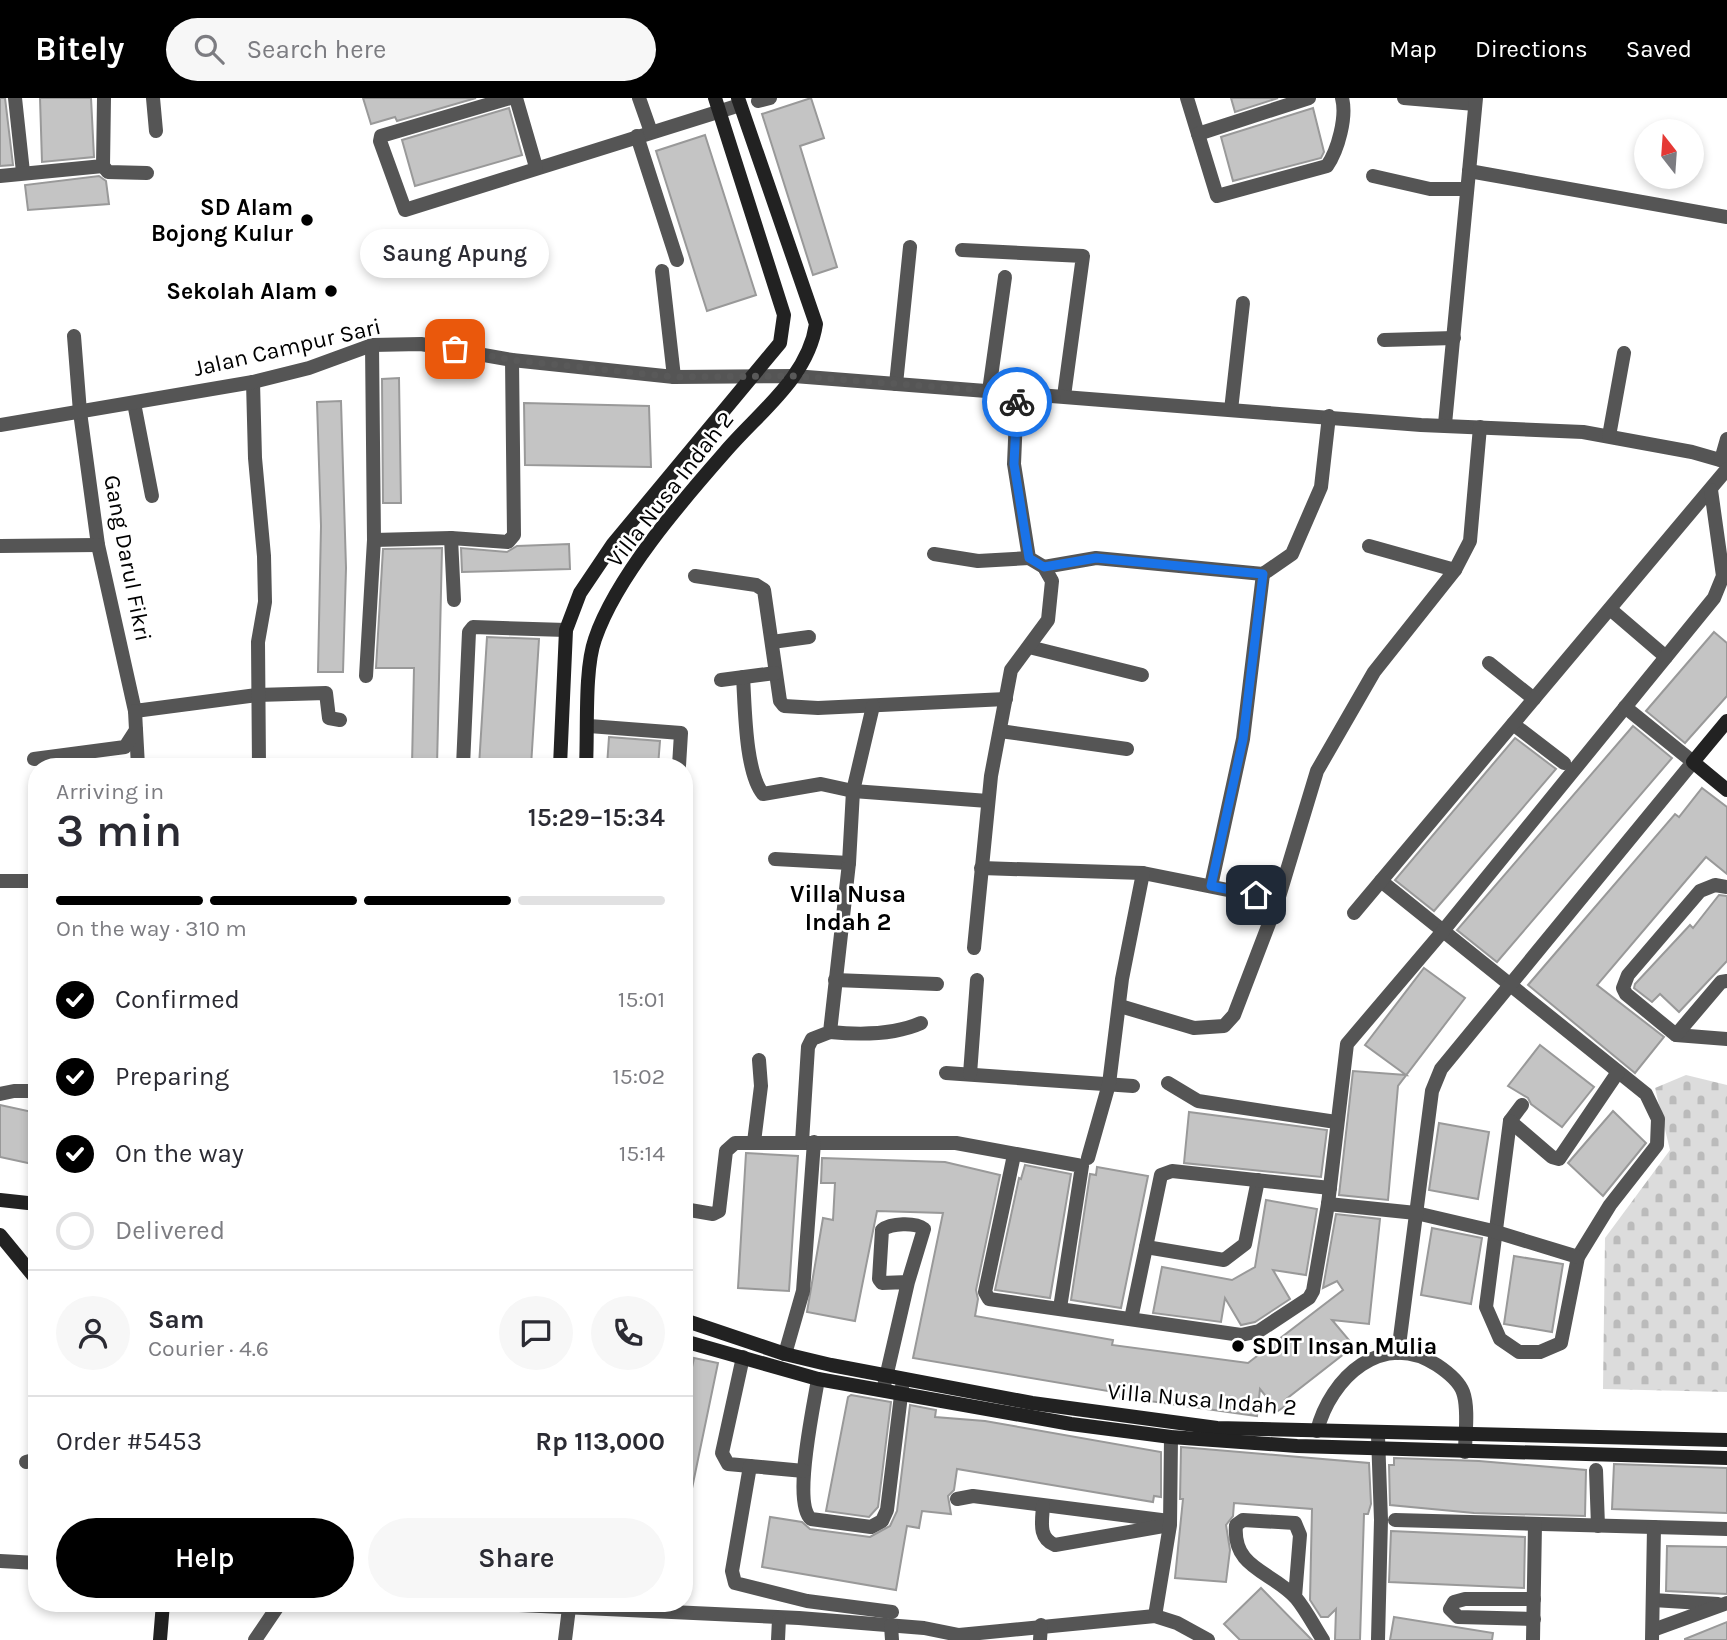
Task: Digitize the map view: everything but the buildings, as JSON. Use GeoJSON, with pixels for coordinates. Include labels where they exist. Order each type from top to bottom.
{"type":"FeatureCollection","features":[{"type":"Feature","properties":{"kind":"main road","name":"Villa Nusa Indah 2"},"geometry":{"type":"LineString","coordinates":[[587,758],[590,658],[603,620],[656,538],[724,452],[794,376],[808,354],[816,324],[739,102]]}},
{"type":"Feature","properties":{"kind":"main road","name":"Villa Nusa Indah 2"},"geometry":{"type":"LineString","coordinates":[[560,758],[566,630],[580,593],[613,544],[780,343],[784,315],[717,105]]}},
{"type":"Feature","properties":{"kind":"main road"},"geometry":{"type":"LineString","coordinates":[[1727,721],[1693,762],[1727,790]]}},
{"type":"Feature","properties":{"kind":"main road"},"geometry":{"type":"LineString","coordinates":[[0,1200],[28,1203]]}},
{"type":"Feature","properties":{"kind":"main road"},"geometry":{"type":"LineString","coordinates":[[0,1235],[28,1269]]}},
{"type":"Feature","properties":{"kind":"main road","name":"Villa Nusa Indah 2"},"geometry":{"type":"LineString","coordinates":[[693,1323],[785,1354],[888,1376],[902,1387],[1071,1424],[1171,1437],[1465,1452],[1596,1463],[1727,1458]]}},
{"type":"Feature","properties":{"kind":"main road","name":"Villa Nusa Indah 2"},"geometry":{"type":"LineString","coordinates":[[693,1343],[818,1379],[883,1391],[902,1387],[1111,1408],[1217,1428],[1727,1440]]}},
{"type":"Feature","properties":{"kind":"main road"},"geometry":{"type":"LineString","coordinates":[[160,1640],[162,1612]]}},
{"type":"Feature","properties":{"kind":"street"},"geometry":{"type":"LineString","coordinates":[[15,98],[23,172]]}},
{"type":"Feature","properties":{"kind":"street"},"geometry":{"type":"LineString","coordinates":[[104,98],[103,166],[108,172],[147,173]]}},
{"type":"Feature","properties":{"kind":"street"},"geometry":{"type":"LineString","coordinates":[[153,98],[156,131]]}},
{"type":"Feature","properties":{"kind":"street"},"geometry":{"type":"LineString","coordinates":[[510,98],[381,136],[380,141],[402,206],[411,209],[644,134],[717,105],[739,102]]}},
{"type":"Feature","properties":{"kind":"street"},"geometry":{"type":"LineString","coordinates":[[516,98],[536,167]]}},
{"type":"Feature","properties":{"kind":"street"},"geometry":{"type":"LineString","coordinates":[[639,98],[644,134],[677,260]]}},
{"type":"Feature","properties":{"kind":"street"},"geometry":{"type":"LineString","coordinates":[[1187,98],[1214,193],[1219,196],[1327,166],[1332,158],[1342,119],[1342,98]]}},
{"type":"Feature","properties":{"kind":"street"},"geometry":{"type":"LineString","coordinates":[[1198,134],[1309,98]]}},
{"type":"Feature","properties":{"kind":"street"},"geometry":{"type":"LineString","coordinates":[[1404,98],[1475,101],[1445,424]]}},
{"type":"Feature","properties":{"kind":"street"},"geometry":{"type":"LineString","coordinates":[[0,176],[103,166]]}},
{"type":"Feature","properties":{"kind":"street"},"geometry":{"type":"LineString","coordinates":[[1469,171],[1727,218]]}},
{"type":"Feature","properties":{"kind":"street"},"geometry":{"type":"LineString","coordinates":[[1373,176],[1430,188],[1467,189]]}},
{"type":"Feature","properties":{"kind":"street"},"geometry":{"type":"LineString","coordinates":[[897,384],[910,247]]}},
{"type":"Feature","properties":{"kind":"street"},"geometry":{"type":"LineString","coordinates":[[962,250],[1083,256],[1064,396]]}},
{"type":"Feature","properties":{"kind":"street"},"geometry":{"type":"LineString","coordinates":[[662,271],[674,377]]}},
{"type":"Feature","properties":{"kind":"street"},"geometry":{"type":"LineString","coordinates":[[989,391],[1005,277]]}},
{"type":"Feature","properties":{"kind":"street"},"geometry":{"type":"LineString","coordinates":[[1231,410],[1243,303]]}},
{"type":"Feature","properties":{"kind":"street","name":"Gang Darul Fikri"},"geometry":{"type":"LineString","coordinates":[[75,336],[80,412],[98,545],[135,711],[138,758]]}},
{"type":"Feature","properties":{"kind":"street"},"geometry":{"type":"LineString","coordinates":[[1384,340],[1454,338]]}},
{"type":"Feature","properties":{"kind":"street","name":"Jalan Campur Sari"},"geometry":{"type":"LineString","coordinates":[[0,425],[253,382],[309,368],[372,345],[421,344],[512,360],[674,377],[794,376],[1421,425],[1583,432],[1725,464]]}},
{"type":"Feature","properties":{"kind":"street"},"geometry":{"type":"LineString","coordinates":[[366,676],[374,540],[372,345]]}},
{"type":"Feature","properties":{"kind":"street"},"geometry":{"type":"LineString","coordinates":[[1609,436],[1624,353]]}},
{"type":"Feature","properties":{"kind":"street"},"geometry":{"type":"LineString","coordinates":[[374,540],[451,538],[508,542],[514,535],[512,360]]}},
{"type":"Feature","properties":{"kind":"street"},"geometry":{"type":"LineString","coordinates":[[253,382],[254,458],[264,556],[265,602],[258,642],[259,758]]}},
{"type":"Feature","properties":{"kind":"street"},"geometry":{"type":"LineString","coordinates":[[1017,393],[1014,464],[1029,558]]}},
{"type":"Feature","properties":{"kind":"street"},"geometry":{"type":"LineString","coordinates":[[134,403],[152,496]]}},
{"type":"Feature","properties":{"kind":"street"},"geometry":{"type":"LineString","coordinates":[[1044,567],[1096,558],[1263,574],[1292,554],[1321,487],[1329,416]]}},
{"type":"Feature","properties":{"kind":"street"},"geometry":{"type":"LineString","coordinates":[[1120,1006],[1194,1028],[1224,1026],[1234,1015],[1278,900],[1317,771],[1374,672],[1455,570],[1470,541],[1474,524],[1480,427]]}},
{"type":"Feature","properties":{"kind":"street"},"geometry":{"type":"LineString","coordinates":[[1354,913],[1711,490],[1725,464],[1727,439]]}},
{"type":"Feature","properties":{"kind":"street"},"geometry":{"type":"LineString","coordinates":[[1014,1155],[986,1296],[989,1299],[1060,1307],[1241,1335],[1259,1331],[1299,1306],[1313,1292],[1328,1204],[1347,1044],[1443,931],[1714,598],[1723,576],[1711,490]]}},
{"type":"Feature","properties":{"kind":"street"},"geometry":{"type":"LineString","coordinates":[[451,538],[454,600]]}},
{"type":"Feature","properties":{"kind":"street"},"geometry":{"type":"LineString","coordinates":[[0,546],[98,545]]}},
{"type":"Feature","properties":{"kind":"street"},"geometry":{"type":"LineString","coordinates":[[1369,546],[1455,570]]}},
{"type":"Feature","properties":{"kind":"street"},"geometry":{"type":"LineString","coordinates":[[934,554],[978,561],[1029,558],[1044,567],[1052,581],[1048,620],[1011,670],[988,800],[974,948]]}},
{"type":"Feature","properties":{"kind":"street"},"geometry":{"type":"LineString","coordinates":[[1211,886],[1243,739],[1263,574]]}},
{"type":"Feature","properties":{"kind":"street"},"geometry":{"type":"LineString","coordinates":[[695,576],[761,587],[767,598],[775,673],[783,706],[873,706],[1006,699]]}},
{"type":"Feature","properties":{"kind":"street"},"geometry":{"type":"LineString","coordinates":[[1610,609],[1666,657]]}},
{"type":"Feature","properties":{"kind":"street"},"geometry":{"type":"LineString","coordinates":[[463,758],[469,632],[472,627],[566,630]]}},
{"type":"Feature","properties":{"kind":"street"},"geometry":{"type":"LineString","coordinates":[[772,642],[809,637]]}},
{"type":"Feature","properties":{"kind":"street"},"geometry":{"type":"LineString","coordinates":[[1029,648],[1142,675]]}},
{"type":"Feature","properties":{"kind":"street"},"geometry":{"type":"LineString","coordinates":[[1489,663],[1534,699]]}},
{"type":"Feature","properties":{"kind":"street"},"geometry":{"type":"LineString","coordinates":[[721,680],[775,673]]}},
{"type":"Feature","properties":{"kind":"street"},"geometry":{"type":"LineString","coordinates":[[743,677],[746,736],[760,792],[767,794],[821,784],[853,791],[988,800]]}},
{"type":"Feature","properties":{"kind":"street"},"geometry":{"type":"LineString","coordinates":[[135,711],[257,695],[326,693],[329,718],[340,720]]}},
{"type":"Feature","properties":{"kind":"street"},"geometry":{"type":"LineString","coordinates":[[830,1032],[849,863],[853,791],[873,706]]}},
{"type":"Feature","properties":{"kind":"street"},"geometry":{"type":"LineString","coordinates":[[1398,1353],[1432,1091],[1441,1069],[1693,762],[1625,707]]}},
{"type":"Feature","properties":{"kind":"street"},"geometry":{"type":"LineString","coordinates":[[1513,724],[1564,763]]}},
{"type":"Feature","properties":{"kind":"street"},"geometry":{"type":"LineString","coordinates":[[589,726],[681,733],[679,758]]}},
{"type":"Feature","properties":{"kind":"street"},"geometry":{"type":"LineString","coordinates":[[42,758],[125,747],[136,730]]}},
{"type":"Feature","properties":{"kind":"street"},"geometry":{"type":"LineString","coordinates":[[1000,731],[1127,749]]}},
{"type":"Feature","properties":{"kind":"street"},"geometry":{"type":"LineString","coordinates":[[775,859],[849,863]]}},
{"type":"Feature","properties":{"kind":"street"},"geometry":{"type":"LineString","coordinates":[[981,868],[1143,873],[1278,900]]}},
{"type":"Feature","properties":{"kind":"street"},"geometry":{"type":"LineString","coordinates":[[1060,1307],[1085,1162],[1109,1084],[1122,979],[1143,873]]}},
{"type":"Feature","properties":{"kind":"street"},"geometry":{"type":"LineString","coordinates":[[0,881],[28,881]]}},
{"type":"Feature","properties":{"kind":"street"},"geometry":{"type":"LineString","coordinates":[[1381,881],[1646,1094],[1658,1119],[1657,1145],[1610,1205],[1578,1257],[1561,1343],[1556,1348],[1540,1352],[1519,1352],[1500,1339],[1486,1307],[1493,1231],[1510,1121],[1522,1105]]}},
{"type":"Feature","properties":{"kind":"street"},"geometry":{"type":"LineString","coordinates":[[1727,887],[1715,885],[1700,891],[1625,982],[1626,994],[1676,1035],[1727,1039]]}},
{"type":"Feature","properties":{"kind":"street"},"geometry":{"type":"LineString","coordinates":[[835,980],[937,984]]}},
{"type":"Feature","properties":{"kind":"street"},"geometry":{"type":"LineString","coordinates":[[970,1074],[977,980]]}},
{"type":"Feature","properties":{"kind":"street"},"geometry":{"type":"LineString","coordinates":[[1676,1035],[1721,982],[1727,981]]}},
{"type":"Feature","properties":{"kind":"street"},"geometry":{"type":"LineString","coordinates":[[785,1354],[803,1291],[808,1047],[812,1039],[830,1032],[850,1034],[906,1030],[921,1023]]}},
{"type":"Feature","properties":{"kind":"street"},"geometry":{"type":"LineString","coordinates":[[754,1142],[761,1086],[759,1060]]}},
{"type":"Feature","properties":{"kind":"street"},"geometry":{"type":"LineString","coordinates":[[1510,1121],[1552,1157],[1559,1159],[1618,1072]]}},
{"type":"Feature","properties":{"kind":"street"},"geometry":{"type":"LineString","coordinates":[[946,1073],[1133,1086]]}},
{"type":"Feature","properties":{"kind":"street"},"geometry":{"type":"LineString","coordinates":[[1168,1083],[1198,1101],[1336,1122]]}},
{"type":"Feature","properties":{"kind":"street"},"geometry":{"type":"LineString","coordinates":[[0,1094],[28,1091]]}},
{"type":"Feature","properties":{"kind":"street"},"geometry":{"type":"LineString","coordinates":[[693,1211],[713,1214],[719,1211],[726,1151],[735,1143],[956,1143],[1014,1155],[1085,1162]]}},
{"type":"Feature","properties":{"kind":"street"},"geometry":{"type":"LineString","coordinates":[[1131,1319],[1161,1175],[1172,1171],[1330,1188]]}},
{"type":"Feature","properties":{"kind":"street"},"geometry":{"type":"LineString","coordinates":[[1146,1247],[1224,1260],[1245,1244],[1258,1180]]}},
{"type":"Feature","properties":{"kind":"street"},"geometry":{"type":"LineString","coordinates":[[1328,1204],[1416,1213],[1493,1231],[1578,1257]]}},
{"type":"Feature","properties":{"kind":"street"},"geometry":{"type":"LineString","coordinates":[[883,1391],[908,1282],[924,1229],[917,1224],[887,1226],[882,1230],[879,1279],[882,1283],[908,1282]]}},
{"type":"Feature","properties":{"kind":"street"},"geometry":{"type":"LineString","coordinates":[[1317,1431],[1321,1414],[1343,1377],[1361,1363],[1398,1353],[1424,1356],[1448,1372],[1463,1392],[1465,1452]]}},
{"type":"Feature","properties":{"kind":"street"},"geometry":{"type":"LineString","coordinates":[[743,1357],[722,1453],[728,1464],[804,1471]]}},
{"type":"Feature","properties":{"kind":"street"},"geometry":{"type":"LineString","coordinates":[[818,1379],[804,1471],[802,1503],[811,1519],[871,1527],[882,1521],[887,1510],[902,1387]]}},
{"type":"Feature","properties":{"kind":"street"},"geometry":{"type":"LineString","coordinates":[[1378,1640],[1381,1520],[1376,1448],[1379,1432]]}},
{"type":"Feature","properties":{"kind":"street"},"geometry":{"type":"LineString","coordinates":[[1155,1616],[1170,1523],[1171,1437]]}},
{"type":"Feature","properties":{"kind":"street"},"geometry":{"type":"LineString","coordinates":[[1596,1439],[1598,1526]]}},
{"type":"Feature","properties":{"kind":"street"},"geometry":{"type":"LineString","coordinates":[[750,1466],[732,1571],[735,1583],[892,1626],[959,1638],[1040,1632],[1155,1616],[1177,1623],[1208,1640]]}},
{"type":"Feature","properties":{"kind":"street"},"geometry":{"type":"LineString","coordinates":[[957,1499],[973,1496],[1170,1523]]}},
{"type":"Feature","properties":{"kind":"street"},"geometry":{"type":"LineString","coordinates":[[1043,1506],[1043,1535],[1047,1542],[1055,1545],[1170,1523]]}},
{"type":"Feature","properties":{"kind":"street"},"geometry":{"type":"LineString","coordinates":[[1295,1597],[1300,1535],[1295,1523],[1243,1520],[1236,1525],[1235,1539],[1244,1559],[1295,1597],[1323,1640]]}},
{"type":"Feature","properties":{"kind":"street"},"geometry":{"type":"LineString","coordinates":[[1395,1520],[1727,1529]]}},
{"type":"Feature","properties":{"kind":"street"},"geometry":{"type":"LineString","coordinates":[[1533,1640],[1535,1524]]}},
{"type":"Feature","properties":{"kind":"street"},"geometry":{"type":"LineString","coordinates":[[1654,1527],[1652,1635],[1725,1604]]}},
{"type":"Feature","properties":{"kind":"street"},"geometry":{"type":"LineString","coordinates":[[0,1561],[28,1563]]}},
{"type":"Feature","properties":{"kind":"street"},"geometry":{"type":"LineString","coordinates":[[1534,1599],[1465,1599],[1454,1602],[1450,1609],[1458,1617],[1534,1619]]}},
{"type":"Feature","properties":{"kind":"street"},"geometry":{"type":"LineString","coordinates":[[1653,1600],[1725,1604]]}},
{"type":"Feature","properties":{"kind":"street"},"geometry":{"type":"LineString","coordinates":[[693,1610],[892,1626]]}},
{"type":"Feature","properties":{"kind":"street"},"geometry":{"type":"LineString","coordinates":[[255,1640],[273,1612]]}},
{"type":"Feature","properties":{"kind":"street"},"geometry":{"type":"LineString","coordinates":[[565,1640],[568,1612]]}},
{"type":"Feature","properties":{"kind":"street"},"geometry":{"type":"LineString","coordinates":[[778,1640],[779,1619]]}},
{"type":"Feature","properties":{"kind":"green space"},"geometry":{"type":"Polygon","coordinates":[[[1686,1075],[1727,1085],[1727,1392],[1603,1389],[1605,1238],[1670,1150],[1655,1088],[1686,1075]]]}},
{"type":"Feature","properties":{"kind":"way so far"},"geometry":{"type":"LineString","coordinates":[[455,349],[512,360],[674,377],[794,376],[1017,393],[1017,402]]}},
{"type":"Feature","properties":{"kind":"place","name":"SD Alam Bojong Kulur"},"geometry":{"type":"Point","coordinates":[307,220]}},
{"type":"Feature","properties":{"kind":"place","name":"Sekolah Alam"},"geometry":{"type":"Point","coordinates":[331,291]}},
{"type":"Feature","properties":{"kind":"place","name":"Saung Apung"},"geometry":{"type":"Point","coordinates":[455,349]}},
{"type":"Feature","properties":{"kind":"place","name":"SDIT Insan Mulia"},"geometry":{"type":"Point","coordinates":[1238,1346]}},
{"type":"Feature","properties":{"kind":"district","name":"Villa Nusa Indah 2"},"geometry":{"type":"Point","coordinates":[848,908]}},
{"type":"Feature","properties":{"kind":"route"},"geometry":{"type":"LineString","coordinates":[[1017,402],[1014,464],[1029,558],[1044,567],[1082,558],[1096,558],[1263,574],[1243,739],[1211,886],[1256,895]]}}]}
